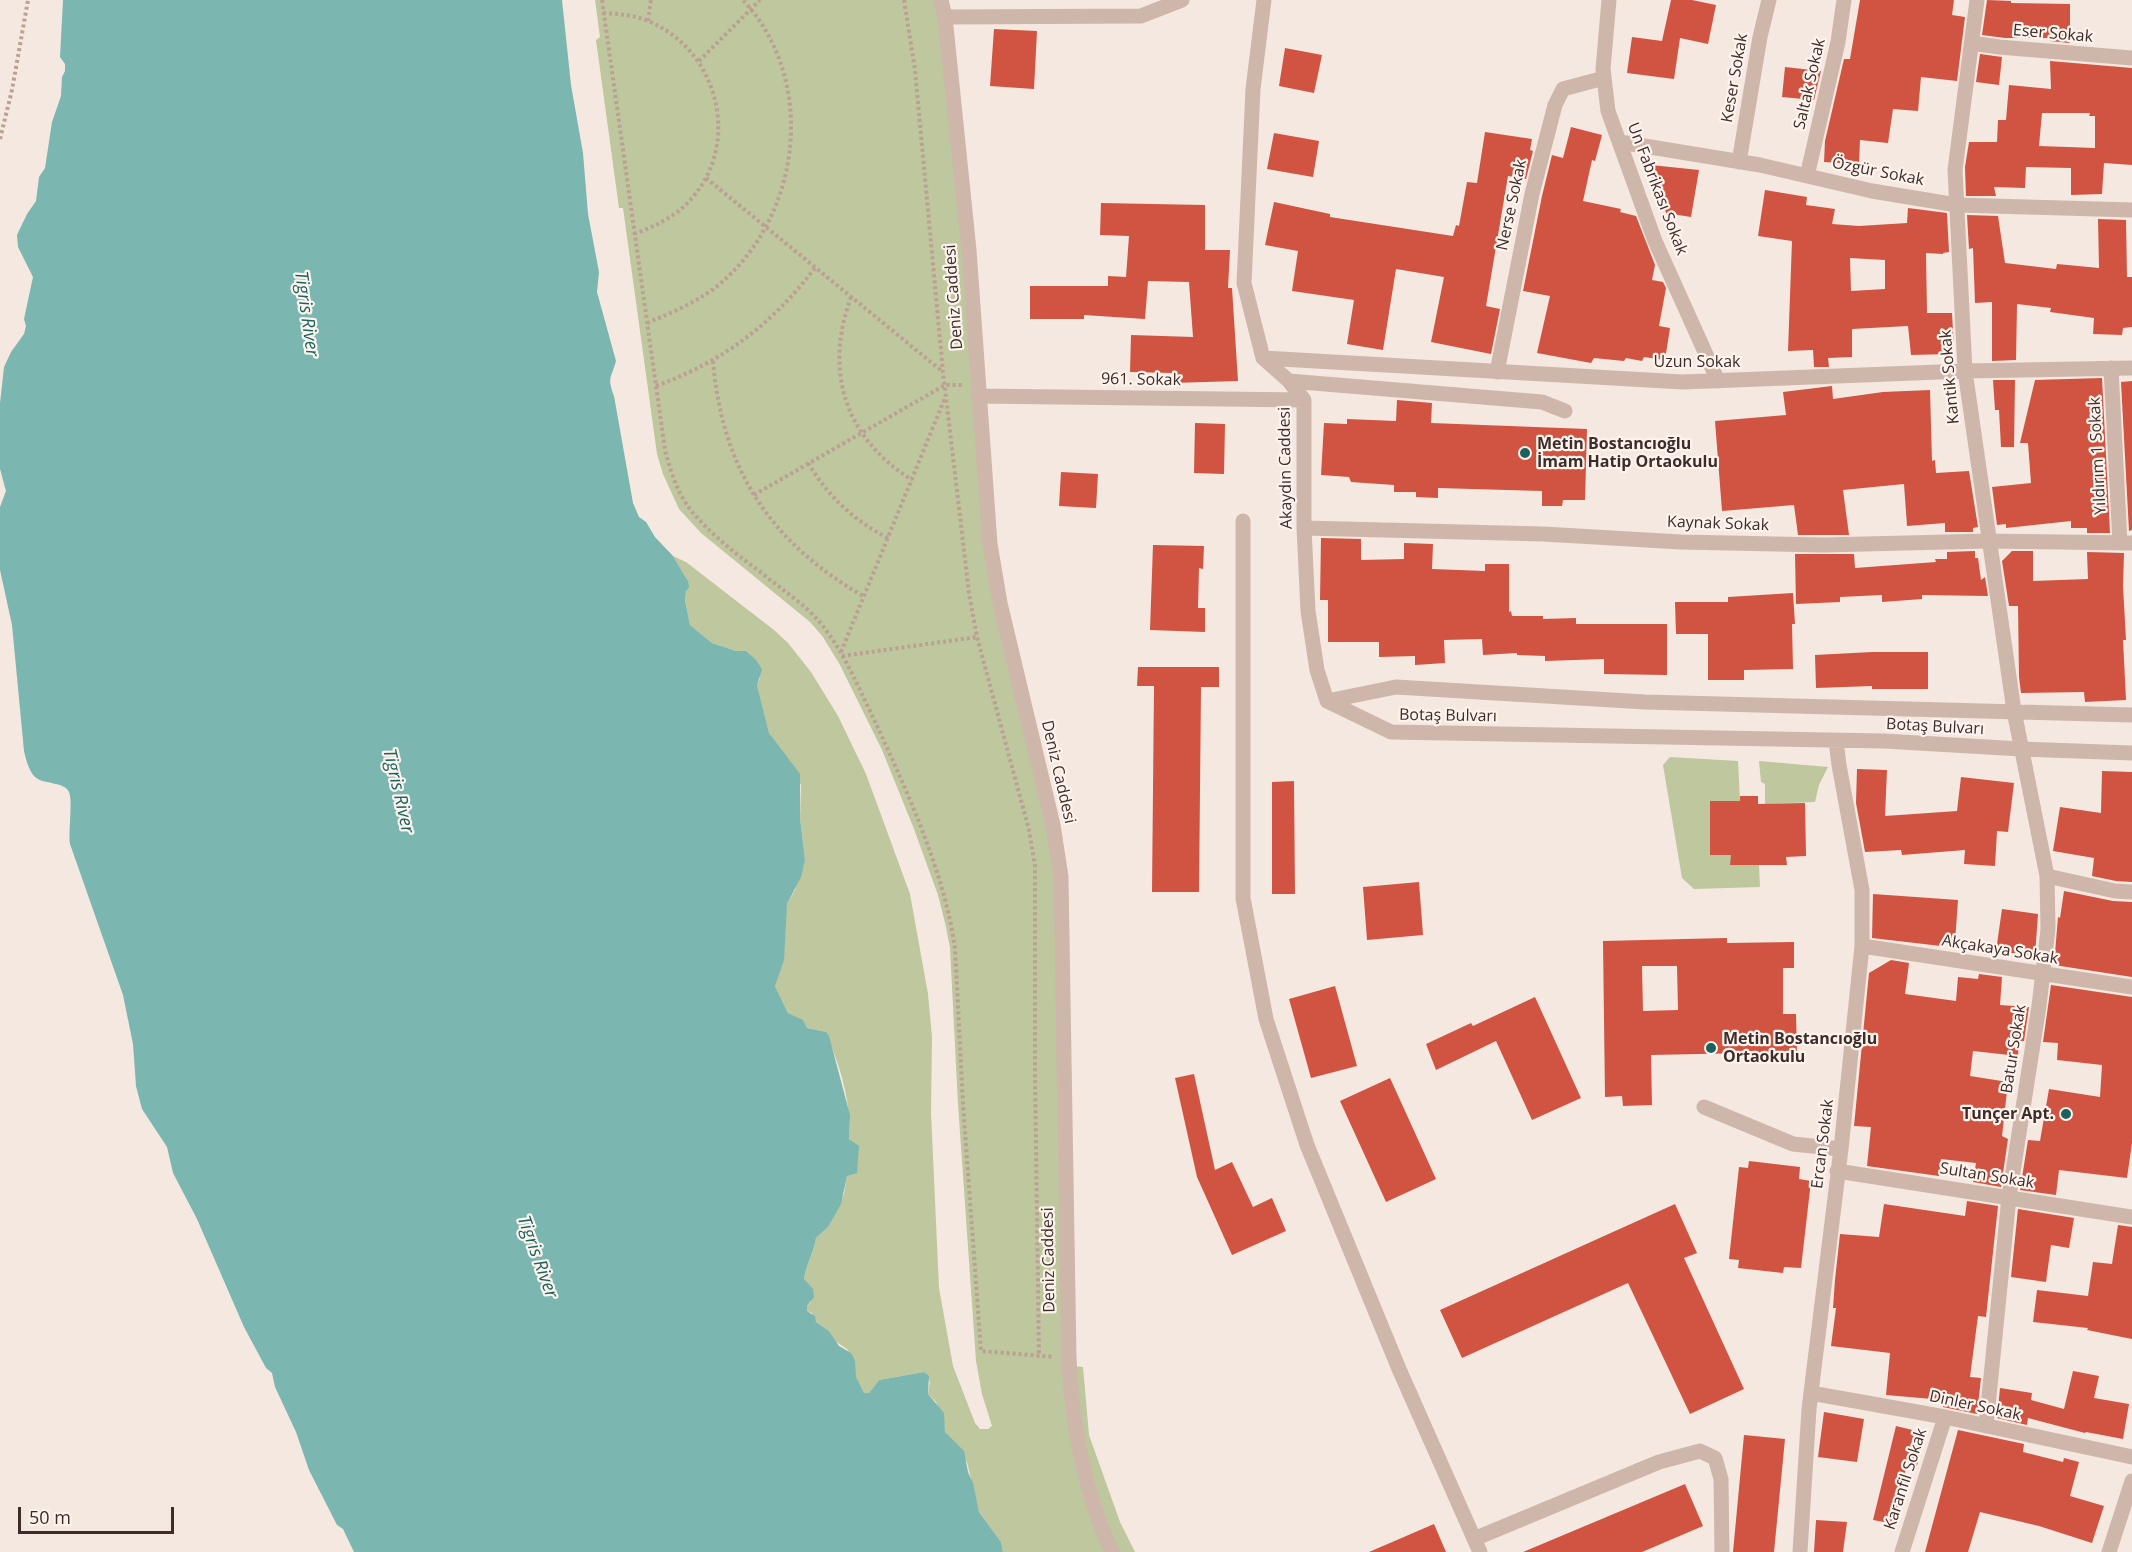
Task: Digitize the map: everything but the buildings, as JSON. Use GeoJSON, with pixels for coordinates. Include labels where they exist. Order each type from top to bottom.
{"type":"FeatureCollection","features":[{"type":"Feature","properties":{"kind":"street","name":"Deniz Caddesi"},"geometry":{"type":"LineString","coordinates":[[941,0],[945,17],[969,250],[990,544],[998,592],[1053,825],[1061,877],[1069,1358],[1079,1449],[1090,1491],[1112,1552]]}},
{"type":"Feature","properties":{"kind":"street"},"geometry":{"type":"LineString","coordinates":[[945,17],[1142,16],[1182,0]]}},
{"type":"Feature","properties":{"kind":"street"},"geometry":{"type":"LineString","coordinates":[[1263,358],[1244,283],[1253,88],[1264,0]]}},
{"type":"Feature","properties":{"kind":"street","name":"Un Fabrikası Sokak"},"geometry":{"type":"LineString","coordinates":[[1609,0],[1603,69],[1608,111],[1655,242],[1718,381]]}},
{"type":"Feature","properties":{"kind":"street","name":"Keser Sokak"},"geometry":{"type":"LineString","coordinates":[[1739,162],[1760,38],[1769,0]]}},
{"type":"Feature","properties":{"kind":"street","name":"Saltak Sokak"},"geometry":{"type":"LineString","coordinates":[[1808,176],[1838,42],[1844,0]]}},
{"type":"Feature","properties":{"kind":"street","name":"Kantik Sokak"},"geometry":{"type":"LineString","coordinates":[[1977,0],[1954,170],[1965,371],[1988,541],[2021,749]]}},
{"type":"Feature","properties":{"kind":"street","name":"Eser Sokak"},"geometry":{"type":"LineString","coordinates":[[1971,43],[2132,58]]}},
{"type":"Feature","properties":{"kind":"street","name":"Nerse Sokak"},"geometry":{"type":"LineString","coordinates":[[1497,372],[1532,194],[1555,105],[1563,89],[1604,78]]}},
{"type":"Feature","properties":{"kind":"street","name":"Özgür Sokak"},"geometry":{"type":"LineString","coordinates":[[1620,142],[1739,162],[1872,191],[1957,205],[2132,210]]}},
{"type":"Feature","properties":{"kind":"street","name":"Uzun Sokak"},"geometry":{"type":"LineString","coordinates":[[1263,358],[1683,382],[1965,371],[2132,368]]}},
{"type":"Feature","properties":{"kind":"street","name":"Akaydın Caddesi"},"geometry":{"type":"LineString","coordinates":[[1263,358],[1289,381],[1304,400],[1304,528],[1308,611],[1317,670],[1326,700]]}},
{"type":"Feature","properties":{"kind":"street","name":"Yıldırım 1 Sokak"},"geometry":{"type":"LineString","coordinates":[[2112,368],[2126,543]]}},
{"type":"Feature","properties":{"kind":"street"},"geometry":{"type":"LineString","coordinates":[[1289,381],[1542,402],[1565,411]]}},
{"type":"Feature","properties":{"kind":"street","name":"961. Sokak"},"geometry":{"type":"LineString","coordinates":[[978,396],[1304,400]]}},
{"type":"Feature","properties":{"kind":"street"},"geometry":{"type":"LineString","coordinates":[[1244,521],[1244,898],[1266,1019],[1307,1145],[1399,1369],[1477,1545],[1659,1462],[1700,1451],[1715,1458],[1721,1479],[1722,1552]]}},
{"type":"Feature","properties":{"kind":"street","name":"Kaynak Sokak"},"geometry":{"type":"LineString","coordinates":[[1304,528],[1543,534],[1681,542],[1823,545],[1988,541],[2126,543]]}},
{"type":"Feature","properties":{"kind":"street","name":"Botaş Bulvarı"},"geometry":{"type":"LineString","coordinates":[[1326,700],[1396,687],[1645,702],[2132,715]]}},
{"type":"Feature","properties":{"kind":"street","name":"Botaş Bulvarı"},"geometry":{"type":"LineString","coordinates":[[1326,700],[1391,732],[1884,741],[2132,753]]}},
{"type":"Feature","properties":{"kind":"street","name":"Ercan Sokak"},"geometry":{"type":"LineString","coordinates":[[1800,1552],[1811,1393],[1841,1149],[1862,946],[1862,890],[1836,741]]}},
{"type":"Feature","properties":{"kind":"street","name":"Batur Sokak"},"geometry":{"type":"LineString","coordinates":[[1986,1426],[2009,1197],[2048,929],[2047,876],[2021,749]]}},
{"type":"Feature","properties":{"kind":"street"},"geometry":{"type":"LineString","coordinates":[[2047,876],[2115,891],[2132,892]]}},
{"type":"Feature","properties":{"kind":"street","name":"Akçakaya Sokak"},"geometry":{"type":"LineString","coordinates":[[1862,946],[2132,987]]}},
{"type":"Feature","properties":{"kind":"street"},"geometry":{"type":"LineString","coordinates":[[1704,1107],[1793,1144],[1841,1149]]}},
{"type":"Feature","properties":{"kind":"street","name":"Sultan Sokak"},"geometry":{"type":"LineString","coordinates":[[1837,1171],[2132,1217]]}},
{"type":"Feature","properties":{"kind":"street","name":"Dinler Sokak"},"geometry":{"type":"LineString","coordinates":[[1811,1393],[1945,1417],[2132,1457]]}},
{"type":"Feature","properties":{"kind":"street","name":"Karanfil Sokak"},"geometry":{"type":"LineString","coordinates":[[1902,1552],[1945,1417]]}},
{"type":"Feature","properties":{"kind":"street"},"geometry":{"type":"LineString","coordinates":[[2109,1552],[2132,1481]]}},
{"type":"Feature","properties":{"kind":"path"},"geometry":{"type":"LineString","coordinates":[[0,139],[12,90],[28,0]]}},
{"type":"Feature","properties":{"kind":"path"},"geometry":{"type":"LineString","coordinates":[[602,0],[665,450],[670,470],[686,503],[706,527],[814,616],[829,634],[887,748],[920,827],[943,894],[955,948],[963,1104],[981,1351],[1069,1358]]}},
{"type":"Feature","properties":{"kind":"path"},"geometry":{"type":"LineString","coordinates":[[648,21],[651,0]]}},
{"type":"Feature","properties":{"kind":"path"},"geometry":{"type":"LineString","coordinates":[[647,322],[683,308],[716,287],[744,260],[766,228],[782,192],[790,155],[791,116],[785,78],[771,42],[743,0]]}},
{"type":"Feature","properties":{"kind":"path"},"geometry":{"type":"LineString","coordinates":[[699,61],[760,0]]}},
{"type":"Feature","properties":{"kind":"path"},"geometry":{"type":"LineString","coordinates":[[904,0],[915,70],[946,396],[969,592],[977,637],[1029,830],[1035,866],[1039,1356]]}},
{"type":"Feature","properties":{"kind":"path"},"geometry":{"type":"LineString","coordinates":[[603,13],[626,15],[648,21],[676,38],[699,61],[709,79],[716,98],[719,119],[718,139],[713,159],[706,178],[693,197],[676,213],[656,226],[634,234]]}},
{"type":"Feature","properties":{"kind":"path"},"geometry":{"type":"LineString","coordinates":[[706,178],[944,372]]}},
{"type":"Feature","properties":{"kind":"path"},"geometry":{"type":"LineString","coordinates":[[656,386],[713,361],[759,329],[780,310],[815,268]]}},
{"type":"Feature","properties":{"kind":"path"},"geometry":{"type":"LineString","coordinates":[[851,297],[842,326],[838,356],[844,396],[861,433],[884,459],[912,480]]}},
{"type":"Feature","properties":{"kind":"path"},"geometry":{"type":"LineString","coordinates":[[713,361],[721,416],[740,470],[754,495],[771,520],[791,542],[837,581],[864,596]]}},
{"type":"Feature","properties":{"kind":"path"},"geometry":{"type":"LineString","coordinates":[[754,495],[945,385]]}},
{"type":"Feature","properties":{"kind":"path"},"geometry":{"type":"LineString","coordinates":[[841,654],[946,396]]}},
{"type":"Feature","properties":{"kind":"path"},"geometry":{"type":"LineString","coordinates":[[808,463],[834,500],[868,527],[888,538]]}},
{"type":"Feature","properties":{"kind":"path"},"geometry":{"type":"LineString","coordinates":[[841,654],[977,637]]}},
{"type":"Feature","properties":{"kind":"green space"},"geometry":{"type":"Polygon","coordinates":[[[595,0],[941,0],[990,544],[1053,825],[1070,1366],[1083,1367],[1089,1435],[1120,1522],[1135,1552],[1003,1552],[1001,1542],[979,1512],[967,1462],[945,1432],[936,1402],[928,1394],[930,1382],[924,1372],[879,1380],[869,1393],[864,1393],[855,1377],[855,1360],[847,1349],[835,1341],[829,1331],[816,1322],[812,1313],[807,1311],[807,1306],[811,1302],[804,1279],[806,1269],[816,1238],[828,1227],[844,1194],[856,1145],[849,1139],[849,1112],[844,1084],[825,1032],[807,1028],[803,1021],[788,1013],[775,986],[787,904],[795,890],[805,860],[800,818],[801,785],[769,733],[758,697],[757,686],[760,678],[746,651],[736,651],[712,643],[690,625],[685,600],[688,581],[673,556],[686,562],[774,630],[788,643],[811,672],[838,716],[866,774],[910,894],[928,994],[932,1037],[931,1113],[939,1288],[953,1366],[975,1423],[980,1429],[988,1429],[992,1426],[982,1394],[976,1361],[958,1104],[950,948],[938,895],[882,750],[840,665],[823,637],[810,622],[701,533],[679,509],[663,474],[657,454],[623,208],[619,208],[596,40],[600,37],[595,0]]]}},
{"type":"Feature","properties":{"kind":"green space"},"geometry":{"type":"Polygon","coordinates":[[[1670,757],[1738,761],[1740,801],[1710,802],[1710,855],[1731,855],[1731,865],[1759,865],[1760,887],[1694,889],[1682,878],[1663,765],[1670,757]]]}},
{"type":"Feature","properties":{"kind":"green space"},"geometry":{"type":"Polygon","coordinates":[[[1759,761],[1828,767],[1819,785],[1815,802],[1765,804],[1765,784],[1761,782],[1759,761]]]}},
{"type":"Feature","properties":{"kind":"water","name":"Tigris River"},"geometry":{"type":"Polygon","coordinates":[[[63,0],[562,0],[571,85],[583,153],[588,214],[599,272],[597,292],[616,361],[611,385],[633,503],[639,517],[646,522],[655,537],[673,556],[688,581],[689,587],[685,600],[690,625],[712,643],[736,651],[746,651],[762,669],[757,686],[769,733],[800,774],[800,818],[805,860],[801,877],[787,904],[784,960],[775,986],[788,1013],[803,1020],[807,1028],[826,1032],[829,1036],[850,1115],[849,1139],[859,1146],[857,1173],[847,1176],[841,1204],[828,1227],[816,1238],[806,1269],[804,1279],[813,1289],[814,1297],[807,1306],[807,1311],[815,1316],[816,1322],[829,1331],[839,1346],[851,1353],[855,1360],[856,1377],[864,1393],[869,1393],[879,1380],[924,1372],[929,1376],[928,1394],[944,1413],[945,1432],[964,1451],[979,1512],[1001,1542],[1003,1552],[354,1552],[343,1529],[337,1525],[309,1470],[296,1432],[275,1387],[272,1373],[266,1368],[244,1327],[197,1219],[173,1173],[167,1147],[142,1109],[136,1086],[133,1044],[123,995],[70,844],[71,802],[69,792],[63,786],[35,777],[29,769],[24,751],[12,625],[0,570],[0,507],[6,491],[0,469],[0,403],[4,367],[24,334],[26,326],[24,319],[33,277],[18,247],[17,235],[36,201],[39,177],[45,168],[52,122],[61,96],[62,77],[65,71],[65,64],[60,57],[63,0]]]}},
{"type":"Feature","properties":{"kind":"place","name":"Metin Bostancıoğlu İmam Hatip Ortaokulu"},"geometry":{"type":"Point","coordinates":[1525,453]}},
{"type":"Feature","properties":{"kind":"place","name":"Metin Bostancıoğlu Ortaokulu"},"geometry":{"type":"Point","coordinates":[1711,1048]}},
{"type":"Feature","properties":{"kind":"place","name":"Tunçer Apt."},"geometry":{"type":"Point","coordinates":[2066,1114]}}]}
